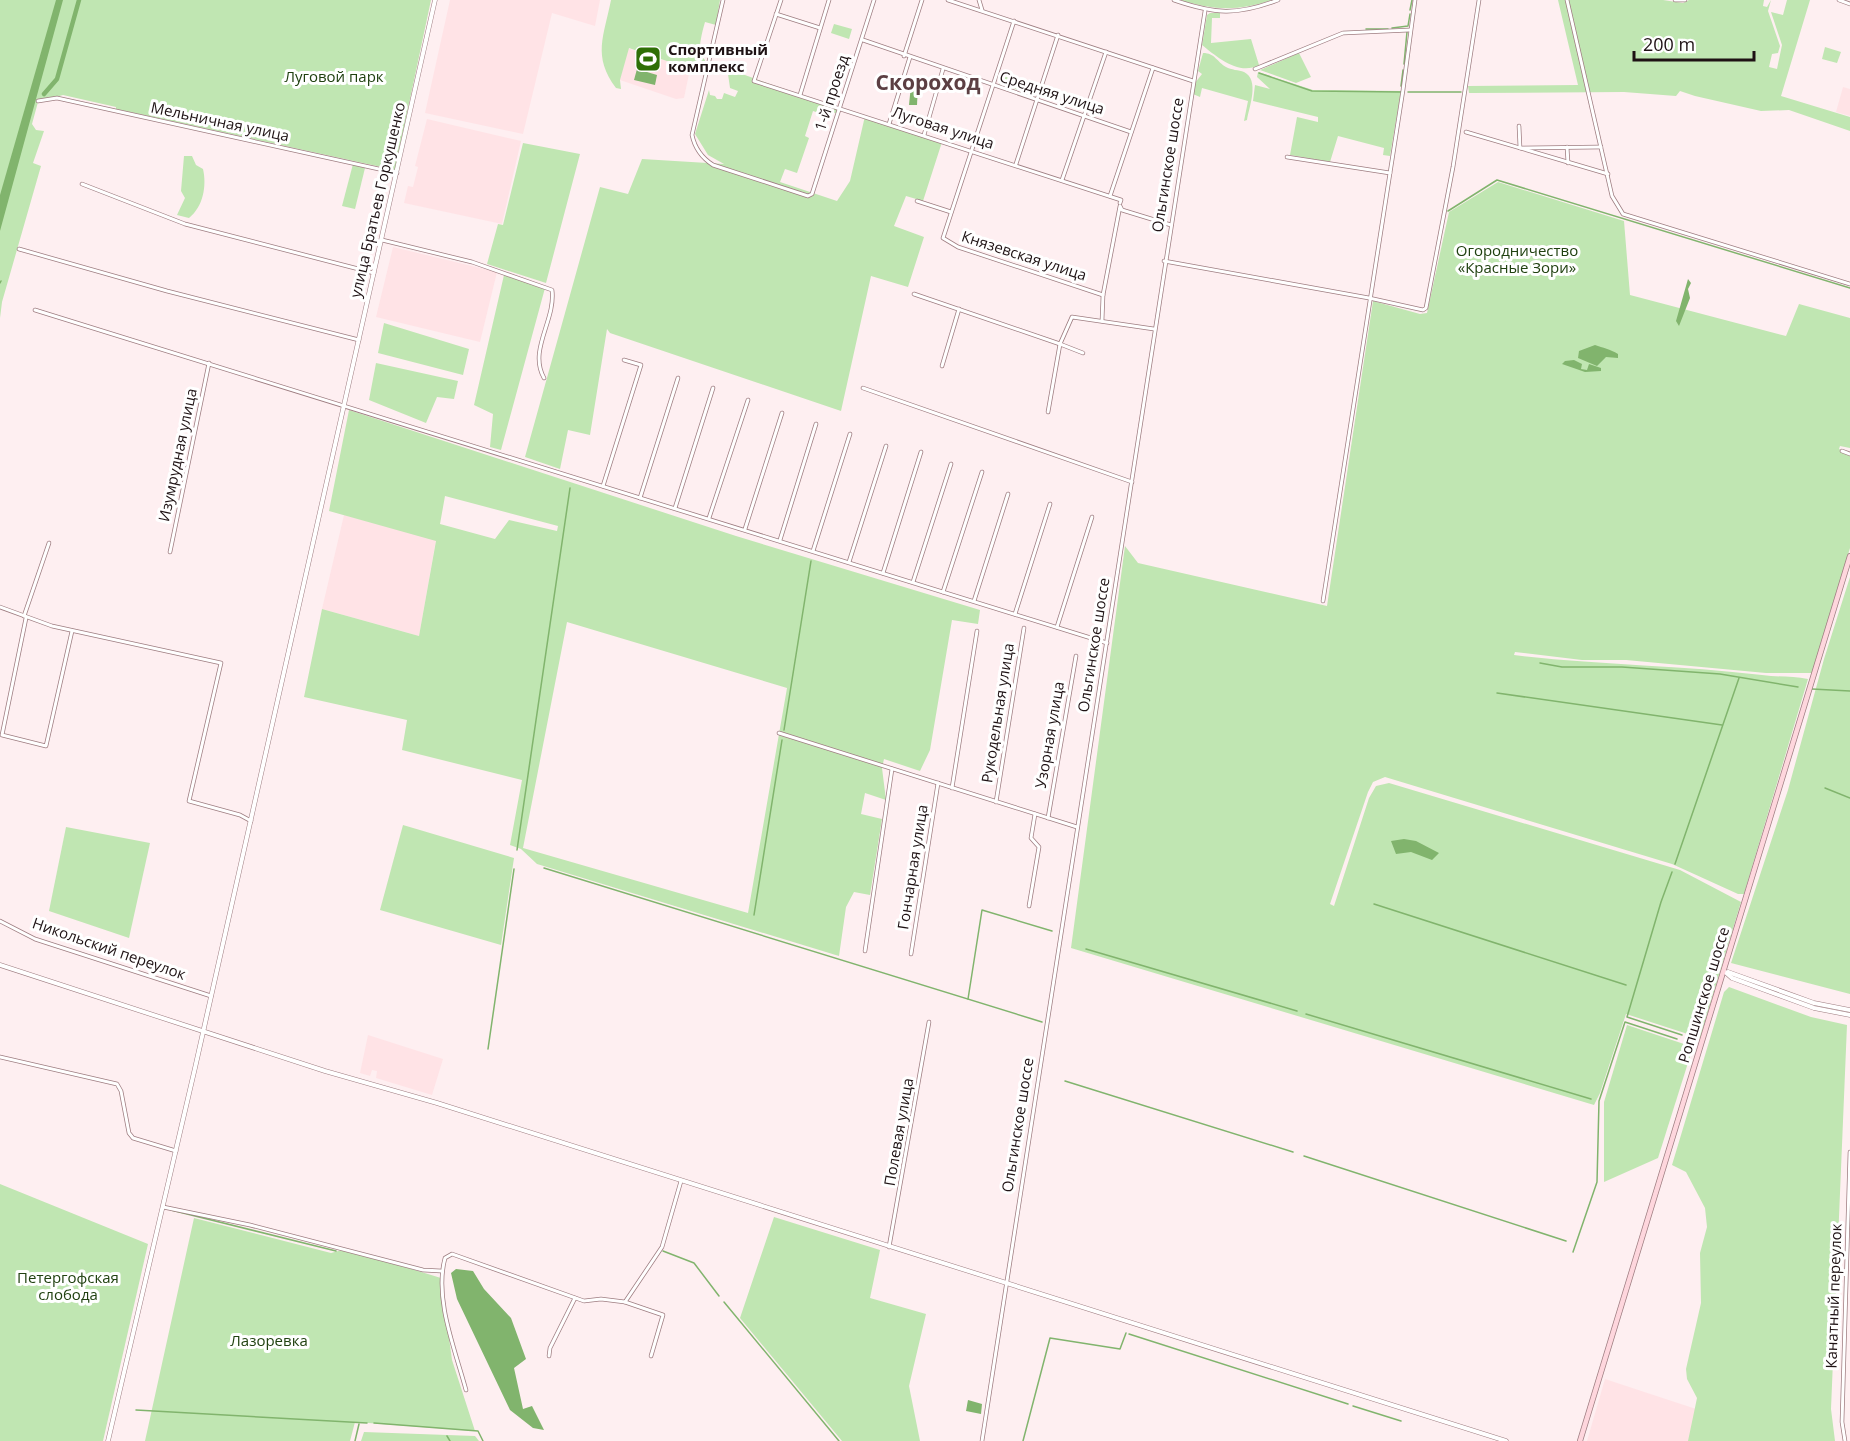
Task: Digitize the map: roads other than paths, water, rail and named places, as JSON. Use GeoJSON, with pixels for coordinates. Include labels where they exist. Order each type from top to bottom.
{"type":"FeatureCollection","features":[{"type":"Feature","properties":{"kind":"main road","name":"Ропшинское шоссе"},"geometry":{"type":"LineString","coordinates":[[1580,1441],[1850,556]]}},
{"type":"Feature","properties":{"kind":"street","name":"улица Братьев Горкушенко"},"geometry":{"type":"LineString","coordinates":[[108,1441],[251,821],[435,0]]}},
{"type":"Feature","properties":{"kind":"street","name":"1-й проезд"},"geometry":{"type":"LineString","coordinates":[[723,0],[692,135],[694,142],[704,159],[713,165],[808,196],[812,194],[874,0]]}},
{"type":"Feature","properties":{"kind":"street"},"geometry":{"type":"LineString","coordinates":[[781,0],[776,14],[820,28]]}},
{"type":"Feature","properties":{"kind":"street"},"geometry":{"type":"LineString","coordinates":[[800,95],[829,0]]}},
{"type":"Feature","properties":{"kind":"street"},"geometry":{"type":"LineString","coordinates":[[904,56],[921,0]]}},
{"type":"Feature","properties":{"kind":"street"},"geometry":{"type":"LineString","coordinates":[[948,0],[957,1],[1193,81]]}},
{"type":"Feature","properties":{"kind":"street"},"geometry":{"type":"LineString","coordinates":[[979,0],[983,11]]}},
{"type":"Feature","properties":{"kind":"street"},"geometry":{"type":"LineString","coordinates":[[1174,0],[1205,11],[1250,9],[1278,0]]}},
{"type":"Feature","properties":{"kind":"street"},"geometry":{"type":"LineString","coordinates":[[1323,601],[1415,0]]}},
{"type":"Feature","properties":{"kind":"street"},"geometry":{"type":"LineString","coordinates":[[1164,261],[1369,298],[1419,311],[1426,308],[1479,0]]}},
{"type":"Feature","properties":{"kind":"street"},"geometry":{"type":"LineString","coordinates":[[1567,0],[1615,205],[1623,214],[1850,284]]}},
{"type":"Feature","properties":{"kind":"street"},"geometry":{"type":"LineString","coordinates":[[1675,0],[1685,0]]}},
{"type":"Feature","properties":{"kind":"street"},"geometry":{"type":"LineString","coordinates":[[1839,0],[1850,4]]}},
{"type":"Feature","properties":{"kind":"street","name":"Ольгинское шоссе"},"geometry":{"type":"LineString","coordinates":[[982,1441],[1005,1282],[1132,482],[1164,261],[1205,11]]}},
{"type":"Feature","properties":{"kind":"street","name":"Луговая улица"},"geometry":{"type":"LineString","coordinates":[[776,14],[754,81],[1110,196],[1121,200],[1122,210],[1171,225]]}},
{"type":"Feature","properties":{"kind":"street"},"geometry":{"type":"LineString","coordinates":[[918,201],[951,212],[1014,21]]}},
{"type":"Feature","properties":{"kind":"street"},"geometry":{"type":"LineString","coordinates":[[1255,69],[1342,33],[1410,30]]}},
{"type":"Feature","properties":{"kind":"street"},"geometry":{"type":"LineString","coordinates":[[1016,165],[1058,35]]}},
{"type":"Feature","properties":{"kind":"street","name":"Средняя улица"},"geometry":{"type":"LineString","coordinates":[[863,40],[904,56],[1131,132]]}},
{"type":"Feature","properties":{"kind":"street"},"geometry":{"type":"LineString","coordinates":[[1062,180],[1106,52]]}},
{"type":"Feature","properties":{"kind":"street"},"geometry":{"type":"LineString","coordinates":[[889,124],[910,57]]}},
{"type":"Feature","properties":{"kind":"street"},"geometry":{"type":"LineString","coordinates":[[1110,196],[1153,68]]}},
{"type":"Feature","properties":{"kind":"street"},"geometry":{"type":"LineString","coordinates":[[924,135],[943,69]]}},
{"type":"Feature","properties":{"kind":"street","name":"Мельничная улица"},"geometry":{"type":"LineString","coordinates":[[38,100],[57,98],[396,173]]}},
{"type":"Feature","properties":{"kind":"street"},"geometry":{"type":"LineString","coordinates":[[1519,126],[1520,148]]}},
{"type":"Feature","properties":{"kind":"street"},"geometry":{"type":"LineString","coordinates":[[1466,132],[1608,174]]}},
{"type":"Feature","properties":{"kind":"street"},"geometry":{"type":"LineString","coordinates":[[1568,147],[1568,163]]}},
{"type":"Feature","properties":{"kind":"street"},"geometry":{"type":"LineString","coordinates":[[1520,148],[1601,147]]}},
{"type":"Feature","properties":{"kind":"street"},"geometry":{"type":"LineString","coordinates":[[1287,157],[1390,173]]}},
{"type":"Feature","properties":{"kind":"street"},"geometry":{"type":"LineString","coordinates":[[82,184],[185,224],[374,273]]}},
{"type":"Feature","properties":{"kind":"street"},"geometry":{"type":"LineString","coordinates":[[1102,321],[1103,295],[1120,205]]}},
{"type":"Feature","properties":{"kind":"street","name":"Князевская улица"},"geometry":{"type":"LineString","coordinates":[[951,212],[944,234],[946,241],[1103,295]]}},
{"type":"Feature","properties":{"kind":"street"},"geometry":{"type":"LineString","coordinates":[[382,240],[472,262],[552,290],[552,303],[537,360],[544,378]]}},
{"type":"Feature","properties":{"kind":"street"},"geometry":{"type":"LineString","coordinates":[[19,249],[166,291],[359,340]]}},
{"type":"Feature","properties":{"kind":"street"},"geometry":{"type":"LineString","coordinates":[[914,294],[1083,353]]}},
{"type":"Feature","properties":{"kind":"street"},"geometry":{"type":"LineString","coordinates":[[942,366],[959,309]]}},
{"type":"Feature","properties":{"kind":"street"},"geometry":{"type":"LineString","coordinates":[[35,310],[1107,643]]}},
{"type":"Feature","properties":{"kind":"street"},"geometry":{"type":"LineString","coordinates":[[1048,412],[1060,344],[1072,317],[1154,329]]}},
{"type":"Feature","properties":{"kind":"street"},"geometry":{"type":"LineString","coordinates":[[603,487],[641,365],[624,360]]}},
{"type":"Feature","properties":{"kind":"street","name":"Изумрудная улица"},"geometry":{"type":"LineString","coordinates":[[170,552],[209,363]]}},
{"type":"Feature","properties":{"kind":"street"},"geometry":{"type":"LineString","coordinates":[[640,498],[678,378]]}},
{"type":"Feature","properties":{"kind":"street"},"geometry":{"type":"LineString","coordinates":[[675,508],[713,388]]}},
{"type":"Feature","properties":{"kind":"street"},"geometry":{"type":"LineString","coordinates":[[863,388],[1132,482]]}},
{"type":"Feature","properties":{"kind":"street"},"geometry":{"type":"LineString","coordinates":[[709,518],[748,400]]}},
{"type":"Feature","properties":{"kind":"street"},"geometry":{"type":"LineString","coordinates":[[745,529],[782,412]]}},
{"type":"Feature","properties":{"kind":"street"},"geometry":{"type":"LineString","coordinates":[[780,540],[816,424]]}},
{"type":"Feature","properties":{"kind":"street"},"geometry":{"type":"LineString","coordinates":[[813,551],[850,434]]}},
{"type":"Feature","properties":{"kind":"street"},"geometry":{"type":"LineString","coordinates":[[848,562],[886,446]]}},
{"type":"Feature","properties":{"kind":"street"},"geometry":{"type":"LineString","coordinates":[[1842,451],[1850,454]]}},
{"type":"Feature","properties":{"kind":"street"},"geometry":{"type":"LineString","coordinates":[[883,573],[921,452]]}},
{"type":"Feature","properties":{"kind":"street"},"geometry":{"type":"LineString","coordinates":[[913,582],[951,465]]}},
{"type":"Feature","properties":{"kind":"street"},"geometry":{"type":"LineString","coordinates":[[944,592],[982,472]]}},
{"type":"Feature","properties":{"kind":"street"},"geometry":{"type":"LineString","coordinates":[[974,601],[1008,494]]}},
{"type":"Feature","properties":{"kind":"street"},"geometry":{"type":"LineString","coordinates":[[1015,614],[1050,504]]}},
{"type":"Feature","properties":{"kind":"street"},"geometry":{"type":"LineString","coordinates":[[1056,627],[1092,517]]}},
{"type":"Feature","properties":{"kind":"street"},"geometry":{"type":"LineString","coordinates":[[49,543],[25,617],[2,735],[46,746],[72,631]]}},
{"type":"Feature","properties":{"kind":"street"},"geometry":{"type":"LineString","coordinates":[[0,607],[72,631],[220,663],[189,801],[240,815],[251,821]]}},
{"type":"Feature","properties":{"kind":"street","name":"Рукодельная улица"},"geometry":{"type":"LineString","coordinates":[[996,802],[1024,628]]}},
{"type":"Feature","properties":{"kind":"street"},"geometry":{"type":"LineString","coordinates":[[952,788],[977,631]]}},
{"type":"Feature","properties":{"kind":"street","name":"Узорная улица"},"geometry":{"type":"LineString","coordinates":[[1048,818],[1076,656]]}},
{"type":"Feature","properties":{"kind":"street"},"geometry":{"type":"LineString","coordinates":[[779,733],[1077,828]]}},
{"type":"Feature","properties":{"kind":"street"},"geometry":{"type":"LineString","coordinates":[[865,951],[892,769]]}},
{"type":"Feature","properties":{"kind":"street","name":"Гончарная улица"},"geometry":{"type":"LineString","coordinates":[[911,954],[938,783]]}},
{"type":"Feature","properties":{"kind":"street"},"geometry":{"type":"LineString","coordinates":[[1029,906],[1039,847],[1031,838],[1035,814]]}},
{"type":"Feature","properties":{"kind":"street","name":"Никольский переулок"},"geometry":{"type":"LineString","coordinates":[[0,921],[35,939],[211,996]]}},
{"type":"Feature","properties":{"kind":"street"},"geometry":{"type":"LineString","coordinates":[[0,965],[1506,1441]]}},
{"type":"Feature","properties":{"kind":"street"},"geometry":{"type":"LineString","coordinates":[[1724,971],[1814,1003],[1850,1010]]}},
{"type":"Feature","properties":{"kind":"street"},"geometry":{"type":"LineString","coordinates":[[1724,971],[1732,978],[1814,1008],[1850,1016]]}},
{"type":"Feature","properties":{"kind":"street","name":"Полевая улица"},"geometry":{"type":"LineString","coordinates":[[889,1247],[929,1022]]}},
{"type":"Feature","properties":{"kind":"street"},"geometry":{"type":"LineString","coordinates":[[0,1057],[117,1084],[122,1091],[129,1133],[133,1138],[176,1151]]}},
{"type":"Feature","properties":{"kind":"street","name":"Канатный переулок"},"geometry":{"type":"LineString","coordinates":[[1845,1441],[1842,1422],[1850,1152]]}},
{"type":"Feature","properties":{"kind":"street"},"geometry":{"type":"LineString","coordinates":[[625,1302],[662,1247],[681,1181]]}},
{"type":"Feature","properties":{"kind":"street"},"geometry":{"type":"LineString","coordinates":[[163,1207],[250,1225],[423,1270],[442,1271]]}},
{"type":"Feature","properties":{"kind":"street"},"geometry":{"type":"LineString","coordinates":[[466,1390],[450,1329],[442,1271],[446,1258],[452,1254],[575,1299],[625,1302],[663,1315],[651,1356]]}},
{"type":"Feature","properties":{"kind":"street"},"geometry":{"type":"LineString","coordinates":[[549,1356],[575,1299]]}},
{"type":"Feature","properties":{"kind":"waterway"},"geometry":{"type":"LineString","coordinates":[[44,94],[57,79],[79,0]]}},
{"type":"Feature","properties":{"kind":"waterway"},"geometry":{"type":"LineString","coordinates":[[1410,10],[1412,0]]}},
{"type":"Feature","properties":{"kind":"waterway"},"geometry":{"type":"LineString","coordinates":[[1392,28],[1408,26],[1410,14]]}},
{"type":"Feature","properties":{"kind":"waterway"},"geometry":{"type":"LineString","coordinates":[[1366,29],[1388,29]]}},
{"type":"Feature","properties":{"kind":"waterway"},"geometry":{"type":"LineString","coordinates":[[1404,64],[1407,32]]}},
{"type":"Feature","properties":{"kind":"waterway"},"geometry":{"type":"LineString","coordinates":[[1401,86],[1403,70]]}},
{"type":"Feature","properties":{"kind":"waterway"},"geometry":{"type":"LineString","coordinates":[[1259,73],[1312,91],[1401,92]]}},
{"type":"Feature","properties":{"kind":"waterway"},"geometry":{"type":"LineString","coordinates":[[1408,92],[1461,92]]}},
{"type":"Feature","properties":{"kind":"waterway"},"geometry":{"type":"LineString","coordinates":[[1448,211],[1497,180],[1850,288]]}},
{"type":"Feature","properties":{"kind":"waterway"},"geometry":{"type":"LineString","coordinates":[[517,850],[570,488]]}},
{"type":"Feature","properties":{"kind":"waterway"},"geometry":{"type":"LineString","coordinates":[[784,730],[811,561]]}},
{"type":"Feature","properties":{"kind":"waterway"},"geometry":{"type":"LineString","coordinates":[[1540,663],[1562,667],[1622,667],[1720,674],[1798,687]]}},
{"type":"Feature","properties":{"kind":"waterway"},"geometry":{"type":"LineString","coordinates":[[1675,864],[1739,678]]}},
{"type":"Feature","properties":{"kind":"waterway"},"geometry":{"type":"LineString","coordinates":[[1812,689],[1850,691]]}},
{"type":"Feature","properties":{"kind":"waterway"},"geometry":{"type":"LineString","coordinates":[[1497,693],[1722,725]]}},
{"type":"Feature","properties":{"kind":"waterway"},"geometry":{"type":"LineString","coordinates":[[754,915],[782,740]]}},
{"type":"Feature","properties":{"kind":"waterway"},"geometry":{"type":"LineString","coordinates":[[1825,788],[1850,798]]}},
{"type":"Feature","properties":{"kind":"waterway"},"geometry":{"type":"LineString","coordinates":[[544,868],[1042,1022]]}},
{"type":"Feature","properties":{"kind":"waterway"},"geometry":{"type":"LineString","coordinates":[[488,1049],[514,869]]}},
{"type":"Feature","properties":{"kind":"waterway"},"geometry":{"type":"LineString","coordinates":[[1672,872],[1627,1017],[1682,1035]]}},
{"type":"Feature","properties":{"kind":"waterway"},"geometry":{"type":"LineString","coordinates":[[1374,904],[1626,985]]}},
{"type":"Feature","properties":{"kind":"waterway"},"geometry":{"type":"LineString","coordinates":[[968,999],[982,910],[1052,931]]}},
{"type":"Feature","properties":{"kind":"waterway"},"geometry":{"type":"LineString","coordinates":[[1086,949],[1297,1011]]}},
{"type":"Feature","properties":{"kind":"waterway"},"geometry":{"type":"LineString","coordinates":[[1306,1014],[1591,1099]]}},
{"type":"Feature","properties":{"kind":"waterway"},"geometry":{"type":"LineString","coordinates":[[1573,1252],[1597,1182],[1599,1101],[1625,1022],[1677,1039]]}},
{"type":"Feature","properties":{"kind":"waterway"},"geometry":{"type":"LineString","coordinates":[[1065,1081],[1293,1152]]}},
{"type":"Feature","properties":{"kind":"waterway"},"geometry":{"type":"LineString","coordinates":[[1304,1156],[1566,1241]]}},
{"type":"Feature","properties":{"kind":"waterway"},"geometry":{"type":"LineString","coordinates":[[171,1210],[336,1251]]}},
{"type":"Feature","properties":{"kind":"waterway"},"geometry":{"type":"LineString","coordinates":[[663,1251],[694,1263],[719,1296]]}},
{"type":"Feature","properties":{"kind":"waterway"},"geometry":{"type":"LineString","coordinates":[[724,1302],[839,1441]]}},
{"type":"Feature","properties":{"kind":"waterway"},"geometry":{"type":"LineString","coordinates":[[1023,1441],[1050,1338],[1120,1349],[1126,1333]]}},
{"type":"Feature","properties":{"kind":"waterway"},"geometry":{"type":"LineString","coordinates":[[1129,1334],[1348,1404]]}},
{"type":"Feature","properties":{"kind":"waterway"},"geometry":{"type":"LineString","coordinates":[[1353,1406],[1401,1421]]}},
{"type":"Feature","properties":{"kind":"waterway"},"geometry":{"type":"LineString","coordinates":[[136,1410],[367,1423]]}},
{"type":"Feature","properties":{"kind":"waterway"},"geometry":{"type":"LineString","coordinates":[[374,1423],[478,1431],[483,1441]]}},
{"type":"Feature","properties":{"kind":"waterway"},"geometry":{"type":"LineString","coordinates":[[355,1441],[359,1424]]}},
{"type":"Feature","properties":{"kind":"waterway"},"geometry":{"type":"LineString","coordinates":[[447,1436],[450,1441]]}},
{"type":"Feature","properties":{"kind":"place","name":"Спортивный комплекс"},"geometry":{"type":"Point","coordinates":[648,59]}},
{"type":"Feature","properties":{"kind":"district","name":"Скороход"},"geometry":{"type":"Point","coordinates":[928,83]}},
{"type":"Feature","properties":{"kind":"park label","name":"Луговой парк"},"geometry":{"type":"Point","coordinates":[334,77]}},
{"type":"Feature","properties":{"kind":"park label","name":"Огородничество «Красные Зори»"},"geometry":{"type":"Point","coordinates":[1517,260]}},
{"type":"Feature","properties":{"kind":"park label","name":"Петергофская слобода"},"geometry":{"type":"Point","coordinates":[68,1286]}},
{"type":"Feature","properties":{"kind":"park label","name":"Лазоревка"},"geometry":{"type":"Point","coordinates":[269,1341]}}]}
